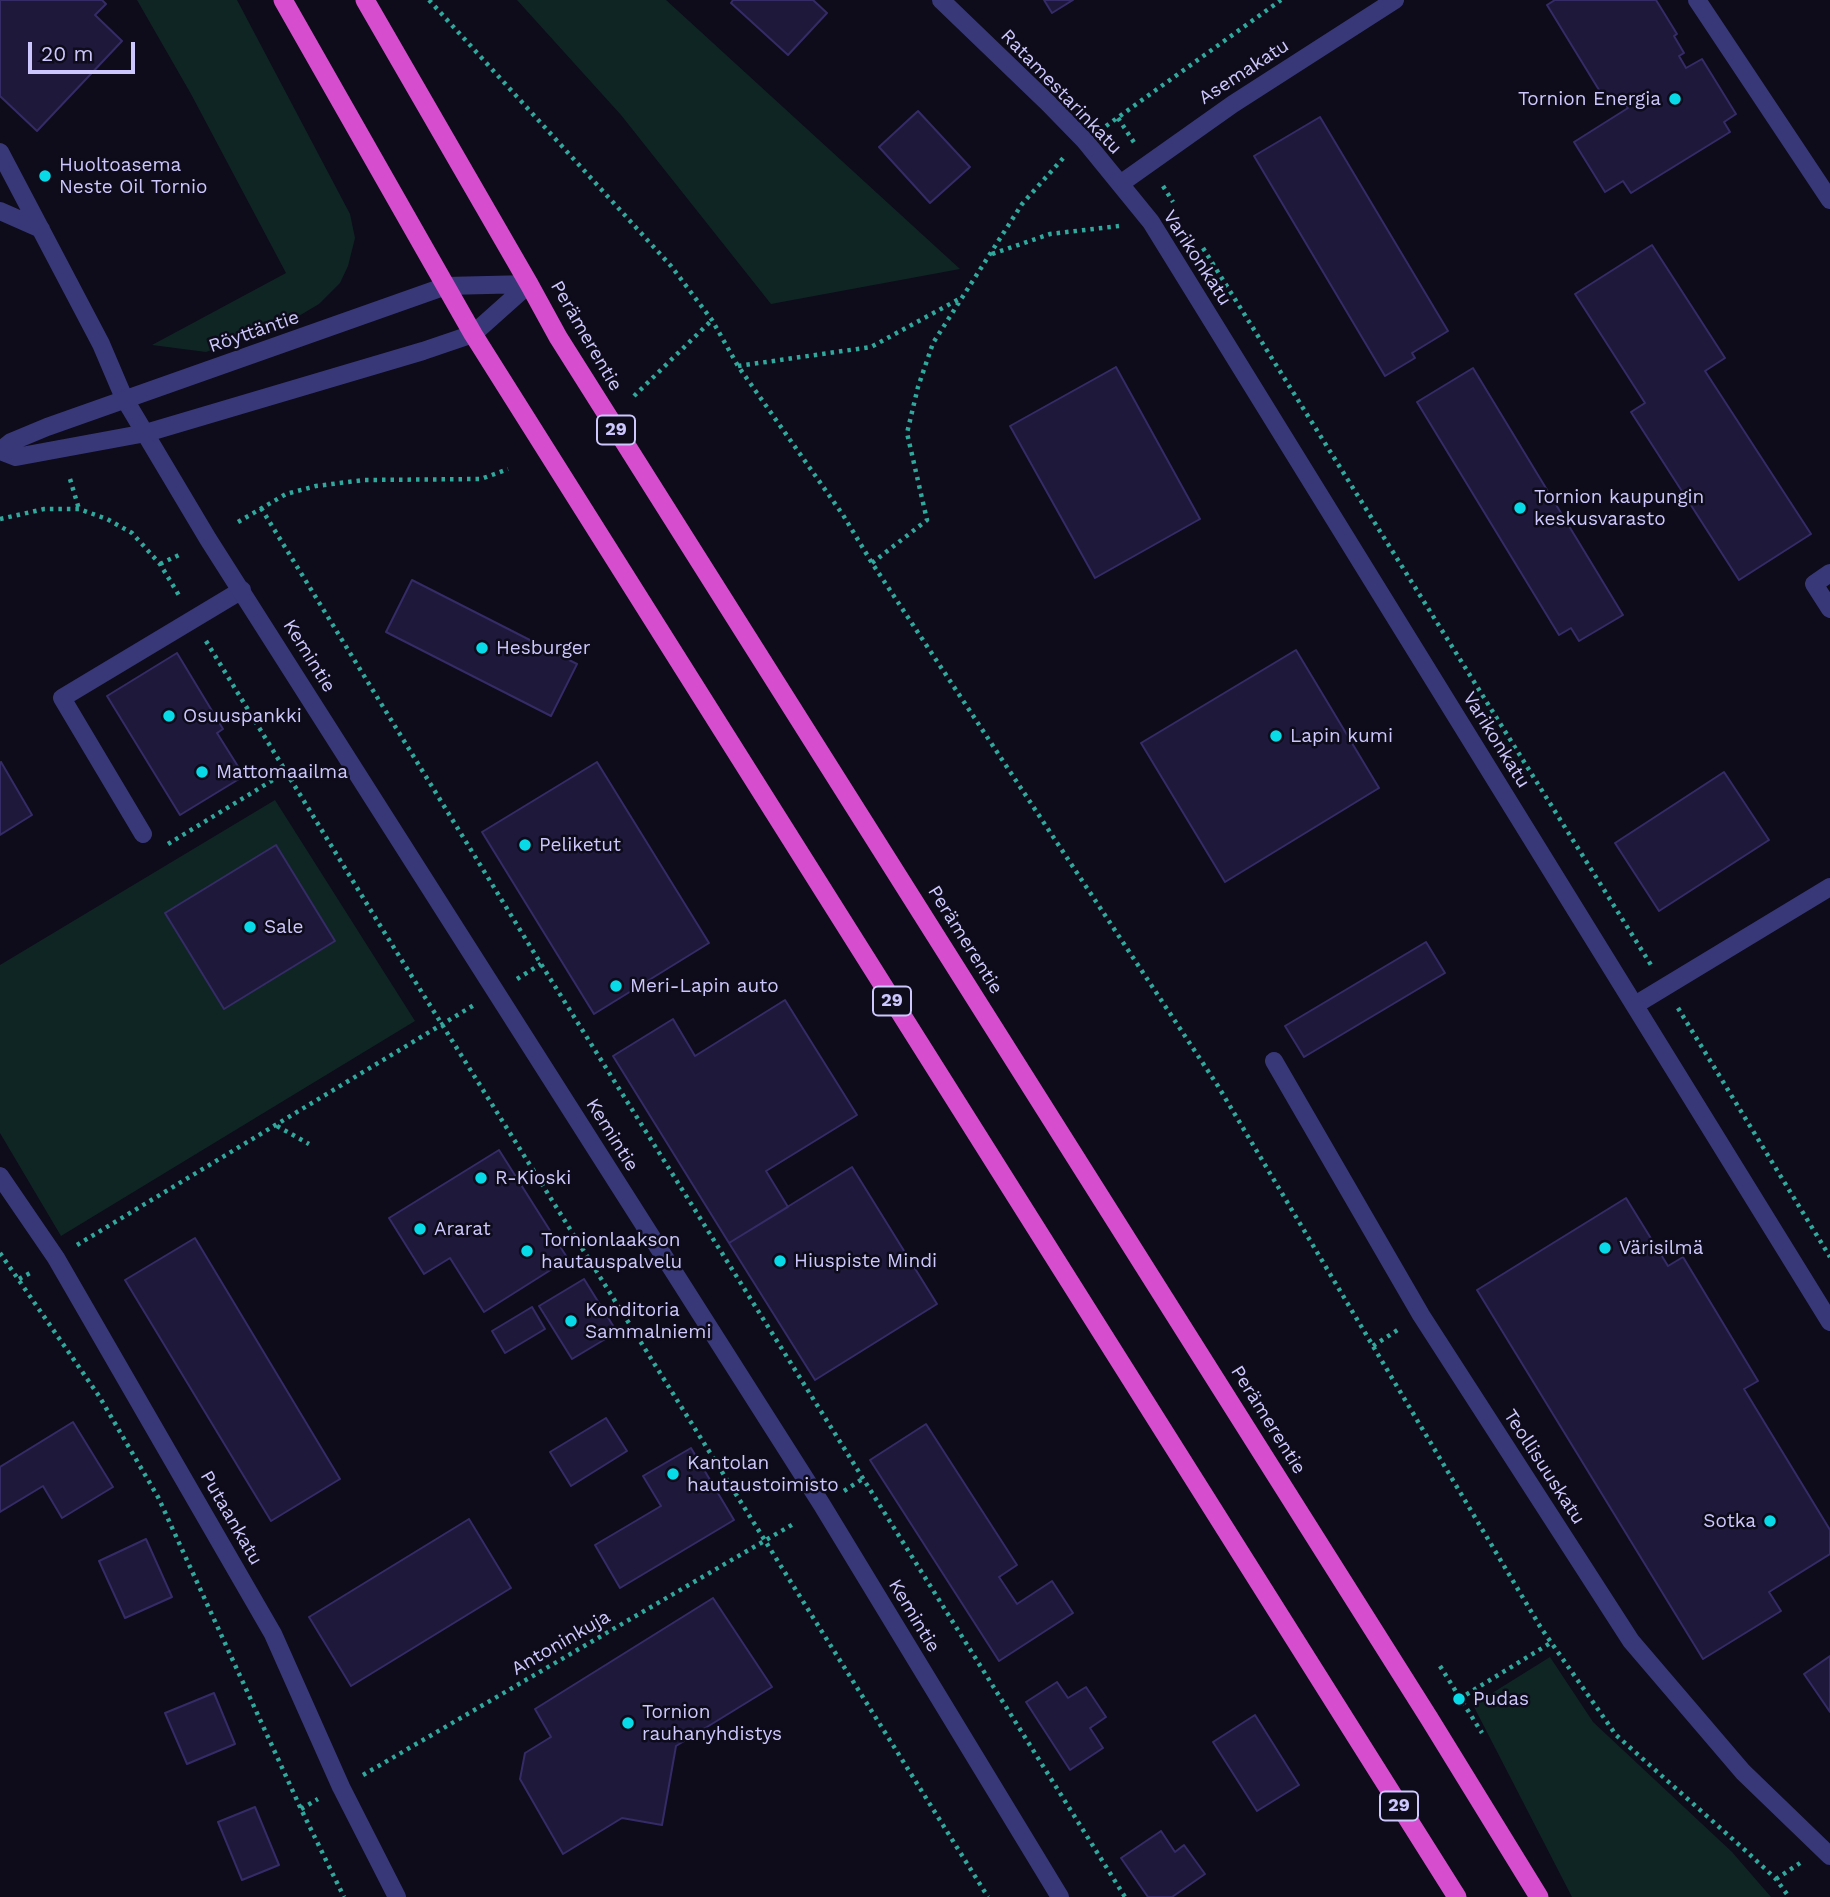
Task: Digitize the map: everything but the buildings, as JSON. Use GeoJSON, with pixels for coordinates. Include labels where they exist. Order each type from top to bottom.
{"type":"FeatureCollection","features":[{"type":"Feature","properties":{"kind":"highway","name":"29"},"geometry":{"type":"LineString","coordinates":[[283,0],[473,334],[1457,1897]]}},
{"type":"Feature","properties":{"kind":"highway","name":"Perämerentie"},"geometry":{"type":"LineString","coordinates":[[365,0],[558,337],[1407,1683],[1539,1897]]}},
{"type":"Feature","properties":{"kind":"street","name":"Ratamestarinkatu"},"geometry":{"type":"LineString","coordinates":[[941,0],[1085,141],[1120,184]]}},
{"type":"Feature","properties":{"kind":"street","name":"Asemakatu"},"geometry":{"type":"LineString","coordinates":[[1120,184],[1147,163],[1395,0]]}},
{"type":"Feature","properties":{"kind":"street"},"geometry":{"type":"LineString","coordinates":[[1697,0],[1830,200]]}},
{"type":"Feature","properties":{"kind":"street","name":"Kemintie"},"geometry":{"type":"LineString","coordinates":[[0,152],[101,344],[124,398],[208,538],[822,1505],[1060,1897]]}},
{"type":"Feature","properties":{"kind":"street","name":"Varikonkatu"},"geometry":{"type":"LineString","coordinates":[[1120,184],[1151,222],[1830,1322]]}},
{"type":"Feature","properties":{"kind":"street"},"geometry":{"type":"LineString","coordinates":[[0,211],[41,229]]}},
{"type":"Feature","properties":{"kind":"street","name":"Röyttäntie"},"geometry":{"type":"LineString","coordinates":[[0,451],[11,442],[124,398],[446,286],[529,284]]}},
{"type":"Feature","properties":{"kind":"street"},"geometry":{"type":"LineString","coordinates":[[473,334],[529,284]]}},
{"type":"Feature","properties":{"kind":"street","name":"Röyttäntie"},"geometry":{"type":"LineString","coordinates":[[0,451],[16,457],[146,433],[473,334]]}},
{"type":"Feature","properties":{"kind":"street"},"geometry":{"type":"LineString","coordinates":[[1830,573],[1814,584],[1830,609]]}},
{"type":"Feature","properties":{"kind":"street"},"geometry":{"type":"LineString","coordinates":[[143,834],[62,698],[242,590]]}},
{"type":"Feature","properties":{"kind":"street"},"geometry":{"type":"LineString","coordinates":[[1635,1004],[1830,887]]}},
{"type":"Feature","properties":{"kind":"street","name":"Teollisuuskatu"},"geometry":{"type":"LineString","coordinates":[[1274,1061],[1421,1315],[1631,1641],[1743,1772],[1830,1856]]}},
{"type":"Feature","properties":{"kind":"street","name":"Putaankatu"},"geometry":{"type":"LineString","coordinates":[[0,1176],[56,1258],[273,1634],[341,1787],[397,1897]]}},
{"type":"Feature","properties":{"kind":"path"},"geometry":{"type":"LineString","coordinates":[[429,0],[671,266],[712,320],[738,366],[843,515],[872,563],[1218,1086],[1552,1643],[1616,1735],[1756,1860],[1776,1879],[1789,1897]]}},
{"type":"Feature","properties":{"kind":"path"},"geometry":{"type":"LineString","coordinates":[[872,563],[927,520],[907,433],[918,387],[933,343],[1030,195],[1059,161],[1281,0]]}},
{"type":"Feature","properties":{"kind":"path"},"geometry":{"type":"LineString","coordinates":[[1118,118],[1175,205]]}},
{"type":"Feature","properties":{"kind":"path"},"geometry":{"type":"LineString","coordinates":[[991,254],[1050,234],[1151,222]]}},
{"type":"Feature","properties":{"kind":"path"},"geometry":{"type":"LineString","coordinates":[[1198,240],[1830,1257]]}},
{"type":"Feature","properties":{"kind":"path"},"geometry":{"type":"LineString","coordinates":[[738,366],[871,347],[964,296]]}},
{"type":"Feature","properties":{"kind":"path"},"geometry":{"type":"LineString","coordinates":[[634,396],[712,320]]}},
{"type":"Feature","properties":{"kind":"path"},"geometry":{"type":"LineString","coordinates":[[238,522],[286,494],[316,486],[364,481],[481,479],[508,469]]}},
{"type":"Feature","properties":{"kind":"path"},"geometry":{"type":"LineString","coordinates":[[70,479],[79,509]]}},
{"type":"Feature","properties":{"kind":"path"},"geometry":{"type":"LineString","coordinates":[[261,508],[541,964],[1125,1897]]}},
{"type":"Feature","properties":{"kind":"path"},"geometry":{"type":"LineString","coordinates":[[0,519],[44,509],[79,509],[107,519],[132,533],[160,564],[442,1025],[988,1897]]}},
{"type":"Feature","properties":{"kind":"path"},"geometry":{"type":"LineString","coordinates":[[160,564],[183,553]]}},
{"type":"Feature","properties":{"kind":"path"},"geometry":{"type":"LineString","coordinates":[[143,834],[169,845],[286,772]]}},
{"type":"Feature","properties":{"kind":"path"},"geometry":{"type":"LineString","coordinates":[[19,1279],[541,964]]}},
{"type":"Feature","properties":{"kind":"path"},"geometry":{"type":"LineString","coordinates":[[276,1125],[309,1144]]}},
{"type":"Feature","properties":{"kind":"path"},"geometry":{"type":"LineString","coordinates":[[0,1253],[99,1396],[158,1497],[344,1897]]}},
{"type":"Feature","properties":{"kind":"path"},"geometry":{"type":"LineString","coordinates":[[835,1497],[864,1478]]}},
{"type":"Feature","properties":{"kind":"path","name":"Antoninkuja"},"geometry":{"type":"LineString","coordinates":[[341,1787],[795,1523]]}},
{"type":"Feature","properties":{"kind":"path"},"geometry":{"type":"LineString","coordinates":[[1459,1699],[1552,1643]]}},
{"type":"Feature","properties":{"kind":"path"},"geometry":{"type":"LineString","coordinates":[[1440,1666],[1482,1733]]}},
{"type":"Feature","properties":{"kind":"green space"},"geometry":{"type":"Polygon","coordinates":[[[137,0],[237,0],[350,214],[355,238],[348,266],[340,283],[319,304],[287,323],[206,352],[152,345],[286,273],[191,94],[137,0]]]}},
{"type":"Feature","properties":{"kind":"green space"},"geometry":{"type":"Polygon","coordinates":[[[517,0],[666,0],[960,269],[771,304],[621,115],[517,0]]]}},
{"type":"Feature","properties":{"kind":"green space"},"geometry":{"type":"Polygon","coordinates":[[[275,800],[415,1021],[61,1236],[0,1133],[0,965],[275,800]]]}},
{"type":"Feature","properties":{"kind":"green space"},"geometry":{"type":"Polygon","coordinates":[[[1550,1657],[1593,1722],[1732,1852],[1771,1897],[1572,1897],[1473,1705],[1550,1657]]]}},
{"type":"Feature","properties":{"kind":"place","name":"Tornion Energia"},"geometry":{"type":"Point","coordinates":[1675,99]}},
{"type":"Feature","properties":{"kind":"place","name":"Huoltoasema Neste Oil Tornio"},"geometry":{"type":"Point","coordinates":[45,176]}},
{"type":"Feature","properties":{"kind":"place","name":"Tornion kaupungin keskusvarasto"},"geometry":{"type":"Point","coordinates":[1520,508]}},
{"type":"Feature","properties":{"kind":"place","name":"Hesburger"},"geometry":{"type":"Point","coordinates":[482,648]}},
{"type":"Feature","properties":{"kind":"place","name":"Osuuspankki"},"geometry":{"type":"Point","coordinates":[169,716]}},
{"type":"Feature","properties":{"kind":"place","name":"Lapin kumi"},"geometry":{"type":"Point","coordinates":[1276,736]}},
{"type":"Feature","properties":{"kind":"place","name":"Mattomaailma"},"geometry":{"type":"Point","coordinates":[202,772]}},
{"type":"Feature","properties":{"kind":"place","name":"Peliketut"},"geometry":{"type":"Point","coordinates":[525,845]}},
{"type":"Feature","properties":{"kind":"place","name":"Sale"},"geometry":{"type":"Point","coordinates":[250,927]}},
{"type":"Feature","properties":{"kind":"place","name":"Meri-Lapin auto"},"geometry":{"type":"Point","coordinates":[616,986]}},
{"type":"Feature","properties":{"kind":"place","name":"R-Kioski"},"geometry":{"type":"Point","coordinates":[481,1178]}},
{"type":"Feature","properties":{"kind":"place","name":"Ararat"},"geometry":{"type":"Point","coordinates":[420,1229]}},
{"type":"Feature","properties":{"kind":"place","name":"Värisilmä"},"geometry":{"type":"Point","coordinates":[1605,1248]}},
{"type":"Feature","properties":{"kind":"place","name":"Tornionlaakson hautauspalvelu"},"geometry":{"type":"Point","coordinates":[527,1251]}},
{"type":"Feature","properties":{"kind":"place","name":"Hiuspiste Mindi"},"geometry":{"type":"Point","coordinates":[780,1261]}},
{"type":"Feature","properties":{"kind":"place","name":"Konditoria Sammalniemi"},"geometry":{"type":"Point","coordinates":[571,1321]}},
{"type":"Feature","properties":{"kind":"place","name":"Kantolan hautaustoimisto"},"geometry":{"type":"Point","coordinates":[673,1474]}},
{"type":"Feature","properties":{"kind":"place","name":"Sotka"},"geometry":{"type":"Point","coordinates":[1770,1521]}},
{"type":"Feature","properties":{"kind":"place","name":"Pudas"},"geometry":{"type":"Point","coordinates":[1459,1699]}},
{"type":"Feature","properties":{"kind":"place","name":"Tornion rauhanyhdistys"},"geometry":{"type":"Point","coordinates":[628,1723]}}]}
